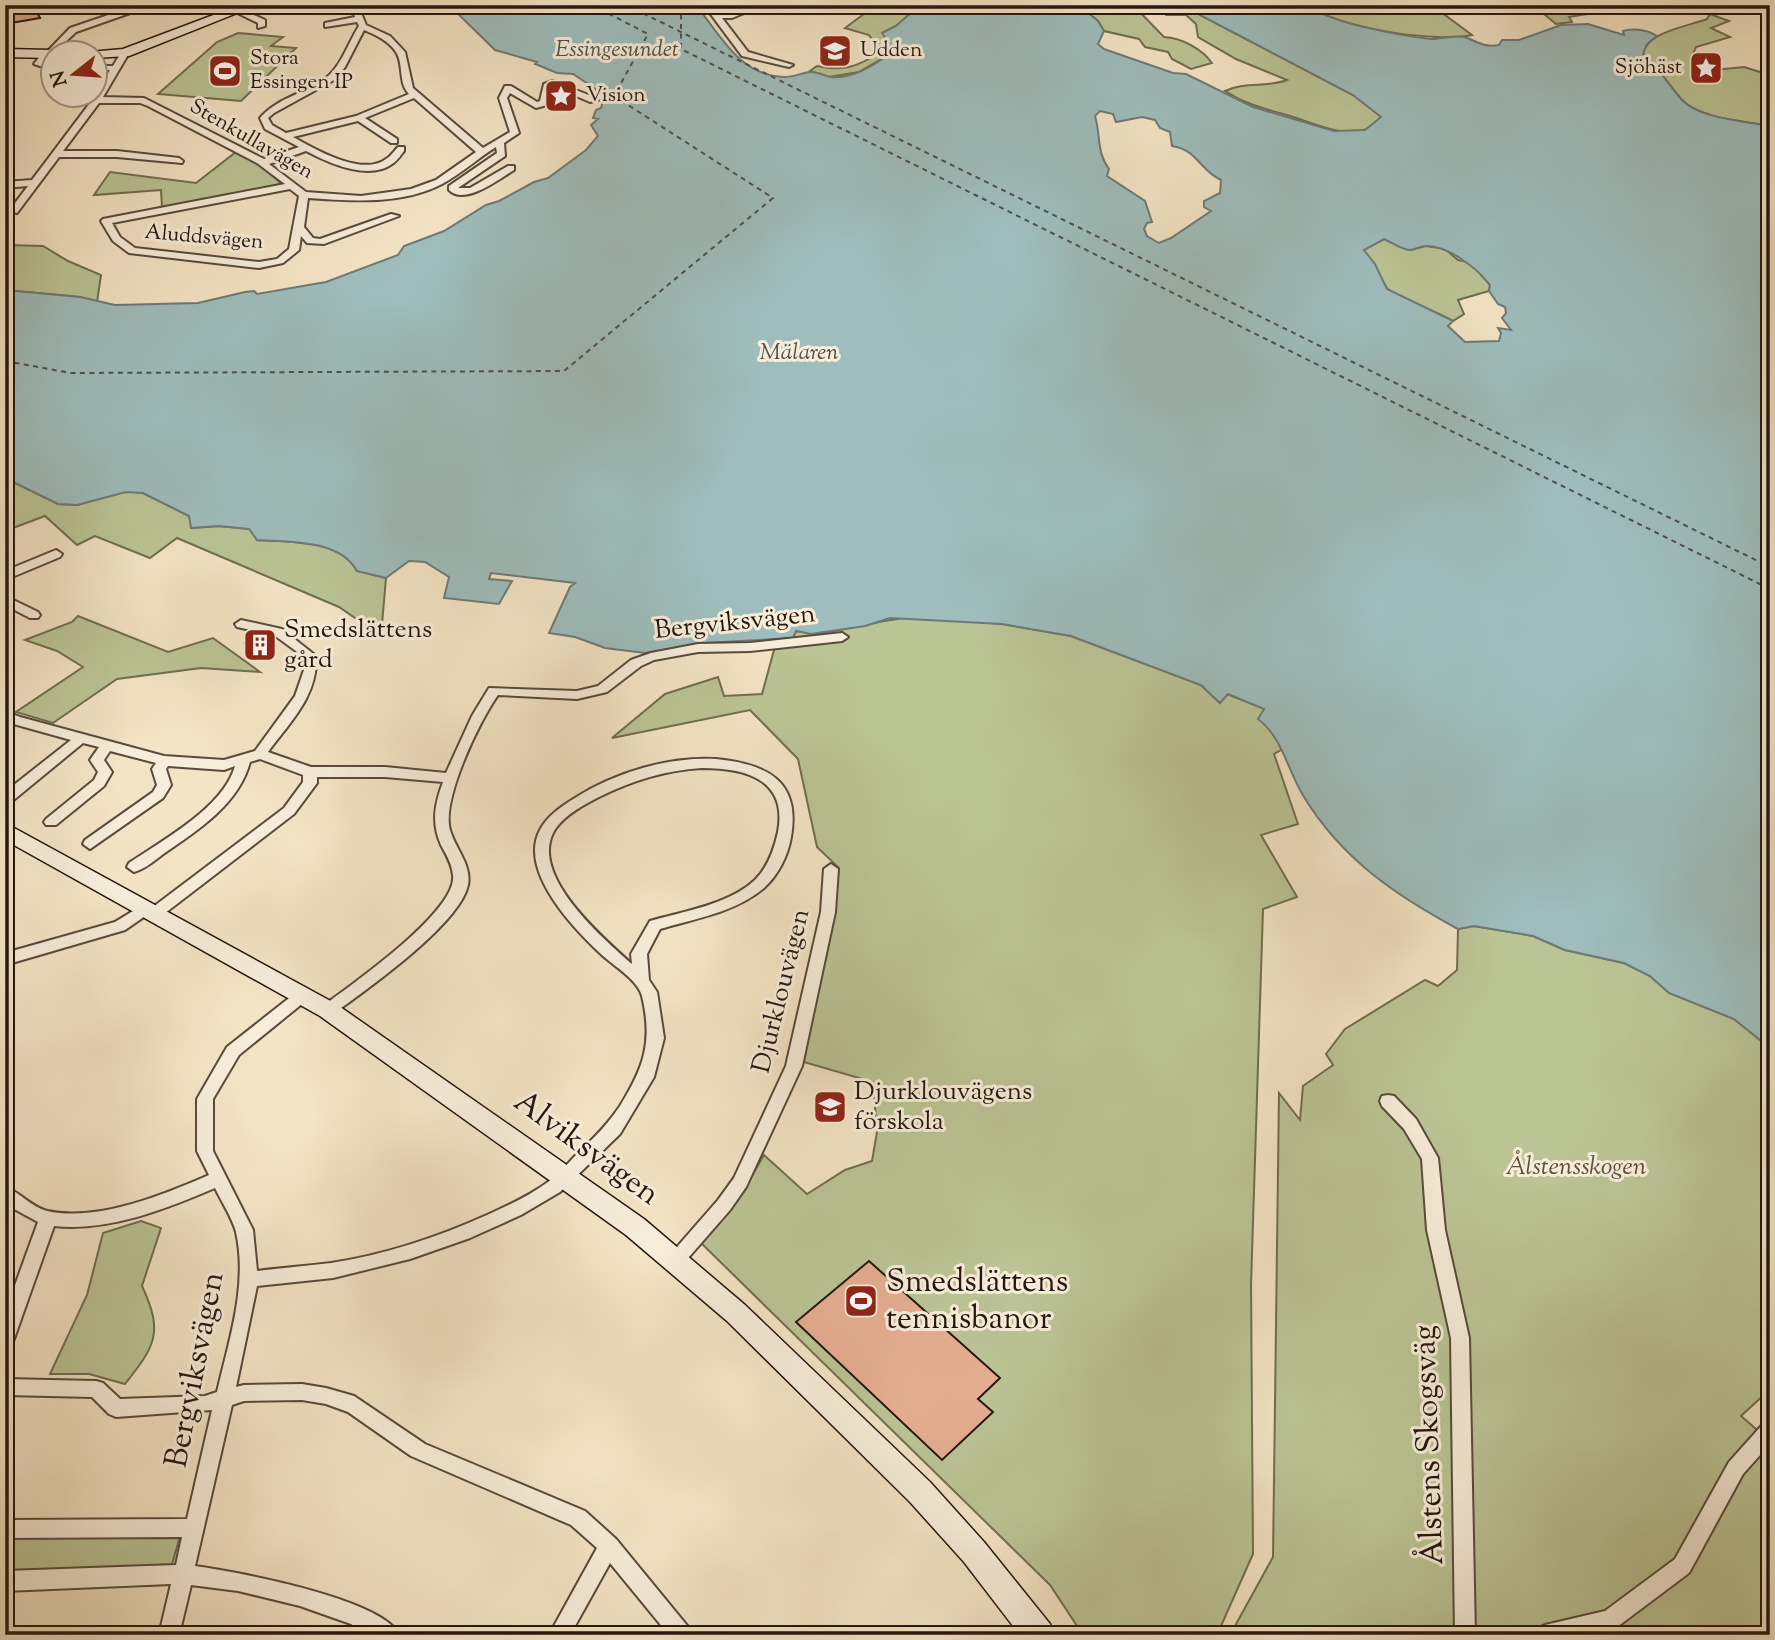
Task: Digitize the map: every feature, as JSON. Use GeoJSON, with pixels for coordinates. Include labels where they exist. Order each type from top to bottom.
{"type":"FeatureCollection","features":[{"type":"Feature","properties":{"kind":"street"},"geometry":{"type":"LineString","coordinates":[[65,38],[73,30],[144,7],[164,5]]}},
{"type":"Feature","properties":{"kind":"street"},"geometry":{"type":"LineString","coordinates":[[108,54],[125,54],[231,8],[251,5]]}},
{"type":"Feature","properties":{"kind":"street"},"geometry":{"type":"LineString","coordinates":[[712,10],[723,5],[735,8],[754,5]]}},
{"type":"Feature","properties":{"kind":"street"},"geometry":{"type":"LineString","coordinates":[[347,6],[360,15],[361,22],[334,76],[321,86],[274,106],[264,118],[268,127],[336,163],[355,167],[386,162],[396,158],[401,149]]}},
{"type":"Feature","properties":{"kind":"street"},"geometry":{"type":"LineString","coordinates":[[231,8],[262,22],[261,26]]}},
{"type":"Feature","properties":{"kind":"street"},"geometry":{"type":"LineString","coordinates":[[720,22],[731,16],[735,8]]}},
{"type":"Feature","properties":{"kind":"street"},"geometry":{"type":"LineString","coordinates":[[712,10],[731,16]]}},
{"type":"Feature","properties":{"kind":"street"},"geometry":{"type":"LineString","coordinates":[[712,10],[745,54],[789,65]]}},
{"type":"Feature","properties":{"kind":"street"},"geometry":{"type":"LineString","coordinates":[[328,25],[361,22],[387,38],[401,52],[409,89],[482,152]]}},
{"type":"Feature","properties":{"kind":"street"},"geometry":{"type":"LineString","coordinates":[[5,53],[38,54]]}},
{"type":"Feature","properties":{"kind":"street"},"geometry":{"type":"LineString","coordinates":[[108,82],[125,54]]}},
{"type":"Feature","properties":{"kind":"street"},"geometry":{"type":"LineString","coordinates":[[108,68],[117,68]]}},
{"type":"Feature","properties":{"kind":"street"},"geometry":{"type":"LineString","coordinates":[[511,168],[472,191],[456,192],[452,188],[502,154],[500,144],[515,133],[503,98],[509,88],[536,105],[544,103],[547,86],[553,83],[590,99],[601,98]]}},
{"type":"Feature","properties":{"kind":"street"},"geometry":{"type":"LineString","coordinates":[[286,136],[359,118],[416,94]]}},
{"type":"Feature","properties":{"kind":"street","name":"Stenkullavägen"},"geometry":{"type":"LineString","coordinates":[[108,100],[141,100],[151,104],[262,163],[304,195],[360,199],[414,191],[439,182],[482,152],[500,144]]}},
{"type":"Feature","properties":{"kind":"street"},"geometry":{"type":"LineString","coordinates":[[14,211],[91,108]]}},
{"type":"Feature","properties":{"kind":"street"},"geometry":{"type":"LineString","coordinates":[[359,118],[394,141]]}},
{"type":"Feature","properties":{"kind":"street"},"geometry":{"type":"LineString","coordinates":[[262,163],[305,148]]}},
{"type":"Feature","properties":{"kind":"street"},"geometry":{"type":"LineString","coordinates":[[56,154],[117,154],[179,161]]}},
{"type":"Feature","properties":{"kind":"street"},"geometry":{"type":"LineString","coordinates":[[5,185],[36,183]]}},
{"type":"Feature","properties":{"kind":"street","name":"Aluddsvägen"},"geometry":{"type":"LineString","coordinates":[[291,186],[107,221],[116,239],[132,251],[259,265],[291,255],[303,220],[304,195]]}},
{"type":"Feature","properties":{"kind":"street"},"geometry":{"type":"LineString","coordinates":[[299,227],[310,240],[321,242],[394,216]]}},
{"type":"Feature","properties":{"kind":"street"},"geometry":{"type":"LineString","coordinates":[[5,576],[56,554]]}},
{"type":"Feature","properties":{"kind":"street"},"geometry":{"type":"LineString","coordinates":[[5,600],[34,615]]}},
{"type":"Feature","properties":{"kind":"street"},"geometry":{"type":"LineString","coordinates":[[8,721],[164,761],[206,766],[244,760],[260,754],[302,697],[313,671],[310,656],[278,632],[241,624]]}},
{"type":"Feature","properties":{"kind":"street","name":"Bergviksvägen"},"geometry":{"type":"LineString","coordinates":[[328,1010],[439,919],[456,898],[461,872],[443,834],[440,820],[442,803],[450,778],[494,691],[577,695],[602,689],[636,663],[651,657],[698,648],[842,637]]}},
{"type":"Feature","properties":{"kind":"street"},"geometry":{"type":"LineString","coordinates":[[5,800],[80,739]]}},
{"type":"Feature","properties":{"kind":"street"},"geometry":{"type":"LineString","coordinates":[[51,821],[99,783],[105,772],[97,760],[106,747]]}},
{"type":"Feature","properties":{"kind":"street"},"geometry":{"type":"LineString","coordinates":[[260,754],[310,772],[385,772],[450,778]]}},
{"type":"Feature","properties":{"kind":"street"},"geometry":{"type":"LineString","coordinates":[[134,867],[228,794],[243,775],[244,760]]}},
{"type":"Feature","properties":{"kind":"street"},"geometry":{"type":"LineString","coordinates":[[90,844],[158,796],[164,785],[159,769],[164,761]]}},
{"type":"Feature","properties":{"kind":"street"},"geometry":{"type":"LineString","coordinates":[[250,1279],[333,1270],[410,1252],[464,1233],[515,1210],[554,1187],[566,1176],[614,1129],[646,1077],[656,1038],[649,992],[641,981],[587,932],[551,887],[542,845],[555,817],[611,785],[699,762],[745,769],[772,781],[788,808],[776,868],[746,896],[655,925],[639,954],[641,981]]}},
{"type":"Feature","properties":{"kind":"street"},"geometry":{"type":"LineString","coordinates":[[5,959],[120,926],[151,910],[289,811],[310,783],[310,772]]}},
{"type":"Feature","properties":{"kind":"street","name":"Alviksvägen"},"geometry":{"type":"LineString","coordinates":[[5,830],[328,1010],[566,1176],[676,1260],[736,1313],[920,1492],[974,1552],[1039,1635]]}},
{"type":"Feature","properties":{"kind":"street","name":"Djurklouvägen"},"geometry":{"type":"LineString","coordinates":[[676,1260],[724,1205],[740,1182],[794,1066],[828,912],[831,869]]}},
{"type":"Feature","properties":{"kind":"street","name":"Bergviksvägen"},"geometry":{"type":"LineString","coordinates":[[169,1635],[250,1279],[244,1230],[205,1151],[205,1100],[233,1051],[303,995]]}},
{"type":"Feature","properties":{"kind":"street","name":"Ålstens Skogsväg"},"geometry":{"type":"LineString","coordinates":[[1388,1101],[1410,1124],[1430,1158],[1436,1230],[1461,1338],[1459,1415],[1465,1635]]}},
{"type":"Feature","properties":{"kind":"street"},"geometry":{"type":"LineString","coordinates":[[5,1194],[48,1218],[123,1213],[172,1199],[217,1179]]}},
{"type":"Feature","properties":{"kind":"street"},"geometry":{"type":"LineString","coordinates":[[5,1339],[48,1218]]}},
{"type":"Feature","properties":{"kind":"street"},"geometry":{"type":"LineString","coordinates":[[5,1387],[96,1390],[103,1393],[106,1402],[116,1408],[205,1404],[244,1393],[302,1392],[354,1405],[418,1451],[578,1518],[609,1546],[682,1635]]}},
{"type":"Feature","properties":{"kind":"street"},"geometry":{"type":"LineString","coordinates":[[1545,1635],[1610,1620],[1682,1566],[1736,1468],[1770,1430]]}},
{"type":"Feature","properties":{"kind":"street"},"geometry":{"type":"LineString","coordinates":[[5,1529],[194,1528]]}},
{"type":"Feature","properties":{"kind":"street"},"geometry":{"type":"LineString","coordinates":[[559,1635],[609,1546]]}},
{"type":"Feature","properties":{"kind":"street"},"geometry":{"type":"LineString","coordinates":[[6,1584],[184,1574],[238,1581],[300,1596],[356,1616],[389,1635]]}},
{"type":"Feature","properties":{"kind":"green space"},"geometry":{"type":"Polygon","coordinates":[[[876,5],[920,5],[896,26],[884,32],[895,51],[859,72],[829,77],[810,71],[817,66],[851,67],[881,52],[869,35],[845,28],[876,5]]]}},
{"type":"Feature","properties":{"kind":"green space"},"geometry":{"type":"Polygon","coordinates":[[[1078,5],[1133,5],[1164,37],[1191,45],[1212,63],[1191,69],[1172,59],[1168,52],[1145,47],[1139,39],[1104,31],[1098,21],[1078,5]]]}},
{"type":"Feature","properties":{"kind":"green space"},"geometry":{"type":"Polygon","coordinates":[[[1159,5],[1177,5],[1186,15],[1166,15],[1159,5]]]}},
{"type":"Feature","properties":{"kind":"green space"},"geometry":{"type":"Polygon","coordinates":[[[1183,5],[1191,5],[1200,15],[1353,95],[1382,117],[1362,131],[1338,131],[1233,96],[1225,91],[1241,86],[1287,80],[1236,59],[1198,37],[1196,24],[1186,15],[1191,13],[1183,5]]]}},
{"type":"Feature","properties":{"kind":"green space"},"geometry":{"type":"Polygon","coordinates":[[[1308,5],[1438,5],[1437,9],[1472,35],[1436,37],[1387,32],[1340,21],[1308,5]]]}},
{"type":"Feature","properties":{"kind":"green space"},"geometry":{"type":"Polygon","coordinates":[[[1533,5],[1587,5],[1584,11],[1587,14],[1569,17],[1572,22],[1556,24],[1533,5]]]}},
{"type":"Feature","properties":{"kind":"green space"},"geometry":{"type":"Polygon","coordinates":[[[1710,14],[1729,21],[1711,28],[1730,37],[1696,47],[1692,57],[1714,70],[1744,67],[1770,75],[1770,126],[1711,115],[1690,106],[1643,54],[1646,46],[1660,35],[1707,19],[1710,14]]]}},
{"type":"Feature","properties":{"kind":"green space","name":"Stora Essingen IP"},"geometry":{"type":"Polygon","coordinates":[[[238,33],[283,37],[271,46],[296,48],[241,101],[158,94],[217,42],[238,33]]]}},
{"type":"Feature","properties":{"kind":"green space"},"geometry":{"type":"Polygon","coordinates":[[[236,152],[260,165],[283,185],[162,208],[161,190],[94,195],[110,172],[196,183],[236,152]]]}},
{"type":"Feature","properties":{"kind":"green space"},"geometry":{"type":"Polygon","coordinates":[[[1384,239],[1410,250],[1426,246],[1445,249],[1458,260],[1470,262],[1490,285],[1489,291],[1458,300],[1464,314],[1453,321],[1398,296],[1387,288],[1363,250],[1384,239]]]}},
{"type":"Feature","properties":{"kind":"green space"},"geometry":{"type":"Polygon","coordinates":[[[5,245],[43,246],[68,261],[101,275],[97,302],[80,297],[5,290],[5,245]]]}},
{"type":"Feature","properties":{"kind":"green space"},"geometry":{"type":"Polygon","coordinates":[[[5,478],[58,504],[77,505],[126,491],[143,493],[189,516],[192,528],[219,526],[250,529],[257,540],[313,544],[339,553],[357,571],[386,578],[381,636],[339,607],[177,538],[150,558],[95,536],[77,545],[45,516],[5,531],[5,478]]]}},
{"type":"Feature","properties":{"kind":"green space"},"geometry":{"type":"Polygon","coordinates":[[[78,616],[168,652],[213,638],[260,672],[201,668],[117,679],[53,723],[16,712],[83,667],[57,651],[25,640],[72,622],[78,616]]]}},
{"type":"Feature","properties":{"kind":"green space"},"geometry":{"type":"Polygon","coordinates":[[[916,617],[1002,624],[1071,636],[1201,685],[1220,703],[1227,694],[1265,709],[1268,727],[1282,746],[1281,750],[1274,754],[1298,824],[1261,835],[1297,897],[1263,909],[1251,1285],[1253,1554],[1217,1635],[1083,1635],[1050,1585],[701,1243],[739,1198],[764,1155],[807,1194],[845,1170],[872,1161],[877,1132],[873,1082],[804,1062],[839,868],[817,847],[798,759],[750,710],[612,738],[665,694],[718,677],[724,696],[762,694],[774,650],[793,638],[796,631],[825,632],[916,617]]]}},
{"type":"Feature","properties":{"kind":"green space","name":"Ålstensskogen"},"geometry":{"type":"Polygon","coordinates":[[[1474,926],[1533,936],[1565,950],[1624,963],[1650,976],[1669,993],[1734,1019],[1770,1048],[1770,1396],[1766,1393],[1741,1416],[1770,1441],[1770,1635],[1230,1635],[1273,1557],[1279,1093],[1300,1120],[1303,1086],[1333,1065],[1326,1054],[1345,1029],[1425,980],[1438,986],[1457,970],[1458,929],[1474,926]]]}},
{"type":"Feature","properties":{"kind":"green space"},"geometry":{"type":"Polygon","coordinates":[[[141,1221],[161,1228],[142,1286],[153,1316],[153,1338],[149,1349],[125,1384],[89,1374],[50,1374],[87,1295],[103,1233],[141,1221]]]}},
{"type":"Feature","properties":{"kind":"green space"},"geometry":{"type":"Polygon","coordinates":[[[5,1536],[180,1536],[171,1568],[5,1573],[5,1536]]]}},
{"type":"Feature","properties":{"kind":"water","name":"Mälaren"},"geometry":{"type":"Polygon","coordinates":[[[449,5],[696,5],[732,52],[755,69],[768,75],[784,77],[813,72],[840,77],[856,73],[894,51],[882,33],[896,26],[920,5],[1078,5],[1098,21],[1104,31],[1098,44],[1104,49],[1173,73],[1186,74],[1253,107],[1334,131],[1365,130],[1381,117],[1353,95],[1200,15],[1191,5],[1308,5],[1318,12],[1366,28],[1431,39],[1464,37],[1489,46],[1499,45],[1502,40],[1519,40],[1561,25],[1588,24],[1624,35],[1623,31],[1641,30],[1657,36],[1647,44],[1643,54],[1682,100],[1711,115],[1770,126],[1770,1048],[1734,1019],[1669,993],[1650,976],[1624,963],[1565,950],[1533,936],[1474,926],[1458,929],[1435,916],[1372,874],[1335,839],[1298,787],[1273,735],[1258,719],[1264,709],[1228,694],[1220,703],[1201,685],[1071,636],[1002,624],[890,618],[865,626],[811,634],[796,631],[793,638],[704,643],[645,653],[605,648],[575,637],[549,633],[570,587],[575,583],[491,573],[489,579],[512,581],[499,604],[444,598],[449,577],[425,562],[409,561],[386,578],[357,571],[339,553],[312,544],[257,540],[249,529],[219,526],[191,528],[189,516],[143,493],[126,492],[77,505],[58,504],[5,478],[5,290],[80,297],[115,305],[198,303],[245,292],[254,291],[257,294],[326,282],[398,255],[404,246],[444,231],[486,205],[548,178],[586,150],[598,136],[591,125],[598,119],[593,118],[596,110],[601,108],[603,100],[594,88],[573,74],[557,73],[535,64],[537,62],[495,50],[449,5]],[[1100,111],[1095,116],[1100,150],[1109,169],[1107,176],[1145,201],[1152,222],[1147,223],[1144,229],[1147,236],[1159,243],[1211,211],[1204,207],[1204,201],[1220,193],[1221,180],[1188,152],[1172,146],[1170,132],[1160,128],[1155,120],[1142,117],[1116,122],[1113,114],[1100,111]],[[1384,239],[1364,250],[1375,264],[1387,289],[1453,321],[1448,326],[1465,342],[1499,341],[1501,333],[1498,328],[1511,330],[1502,318],[1506,313],[1505,307],[1498,304],[1489,291],[1490,285],[1461,259],[1443,249],[1424,246],[1409,250],[1384,239]]]}},
{"type":"Feature","properties":{"kind":"building"},"geometry":{"type":"Polygon","coordinates":[[[5,5],[33,5],[40,18],[5,24],[5,5]]]}},
{"type":"Feature","properties":{"kind":"building","name":"Smedslättens gård"},"geometry":{"type":"Polygon","coordinates":[[[258,636],[275,646],[261,654],[245,643],[258,636]]]}},
{"type":"Feature","properties":{"kind":"building"},"geometry":{"type":"Polygon","coordinates":[[[869,1261],[1000,1378],[978,1399],[993,1412],[942,1460],[796,1322],[869,1261]]]}},
{"type":"Feature","properties":{"kind":"ferry route"},"geometry":{"type":"LineString","coordinates":[[5,361],[71,373],[564,371],[773,198],[614,96],[648,34],[592,5]]}},
{"type":"Feature","properties":{"kind":"ferry route"},"geometry":{"type":"LineString","coordinates":[[626,5],[681,32]]}},
{"type":"Feature","properties":{"kind":"ferry route"},"geometry":{"type":"LineString","coordinates":[[681,5],[681,32]]}},
{"type":"Feature","properties":{"kind":"ferry route"},"geometry":{"type":"LineString","coordinates":[[681,32],[1770,567]]}},
{"type":"Feature","properties":{"kind":"ferry route"},"geometry":{"type":"LineString","coordinates":[[681,32],[681,49],[1770,589]]}},
{"type":"Feature","properties":{"kind":"place","name":"Udden"},"geometry":{"type":"Point","coordinates":[835,51]}},
{"type":"Feature","properties":{"kind":"place","name":"Sjöhäst"},"geometry":{"type":"Point","coordinates":[1706,68]}},
{"type":"Feature","properties":{"kind":"place","name":"Stora Essingen IP"},"geometry":{"type":"Point","coordinates":[225,71]}},
{"type":"Feature","properties":{"kind":"place","name":"Vision"},"geometry":{"type":"Point","coordinates":[561,96]}},
{"type":"Feature","properties":{"kind":"place","name":"Smedslättens gård"},"geometry":{"type":"Point","coordinates":[260,645]}},
{"type":"Feature","properties":{"kind":"place","name":"Djurklouvägens förskola"},"geometry":{"type":"Point","coordinates":[830,1107]}},
{"type":"Feature","properties":{"kind":"place","name":"Smedslättens tennisbanor"},"geometry":{"type":"Point","coordinates":[861,1301]}},
{"type":"Feature","properties":{"kind":"water label","name":"Essingesundet"},"geometry":{"type":"Point","coordinates":[617,50]}}]}
